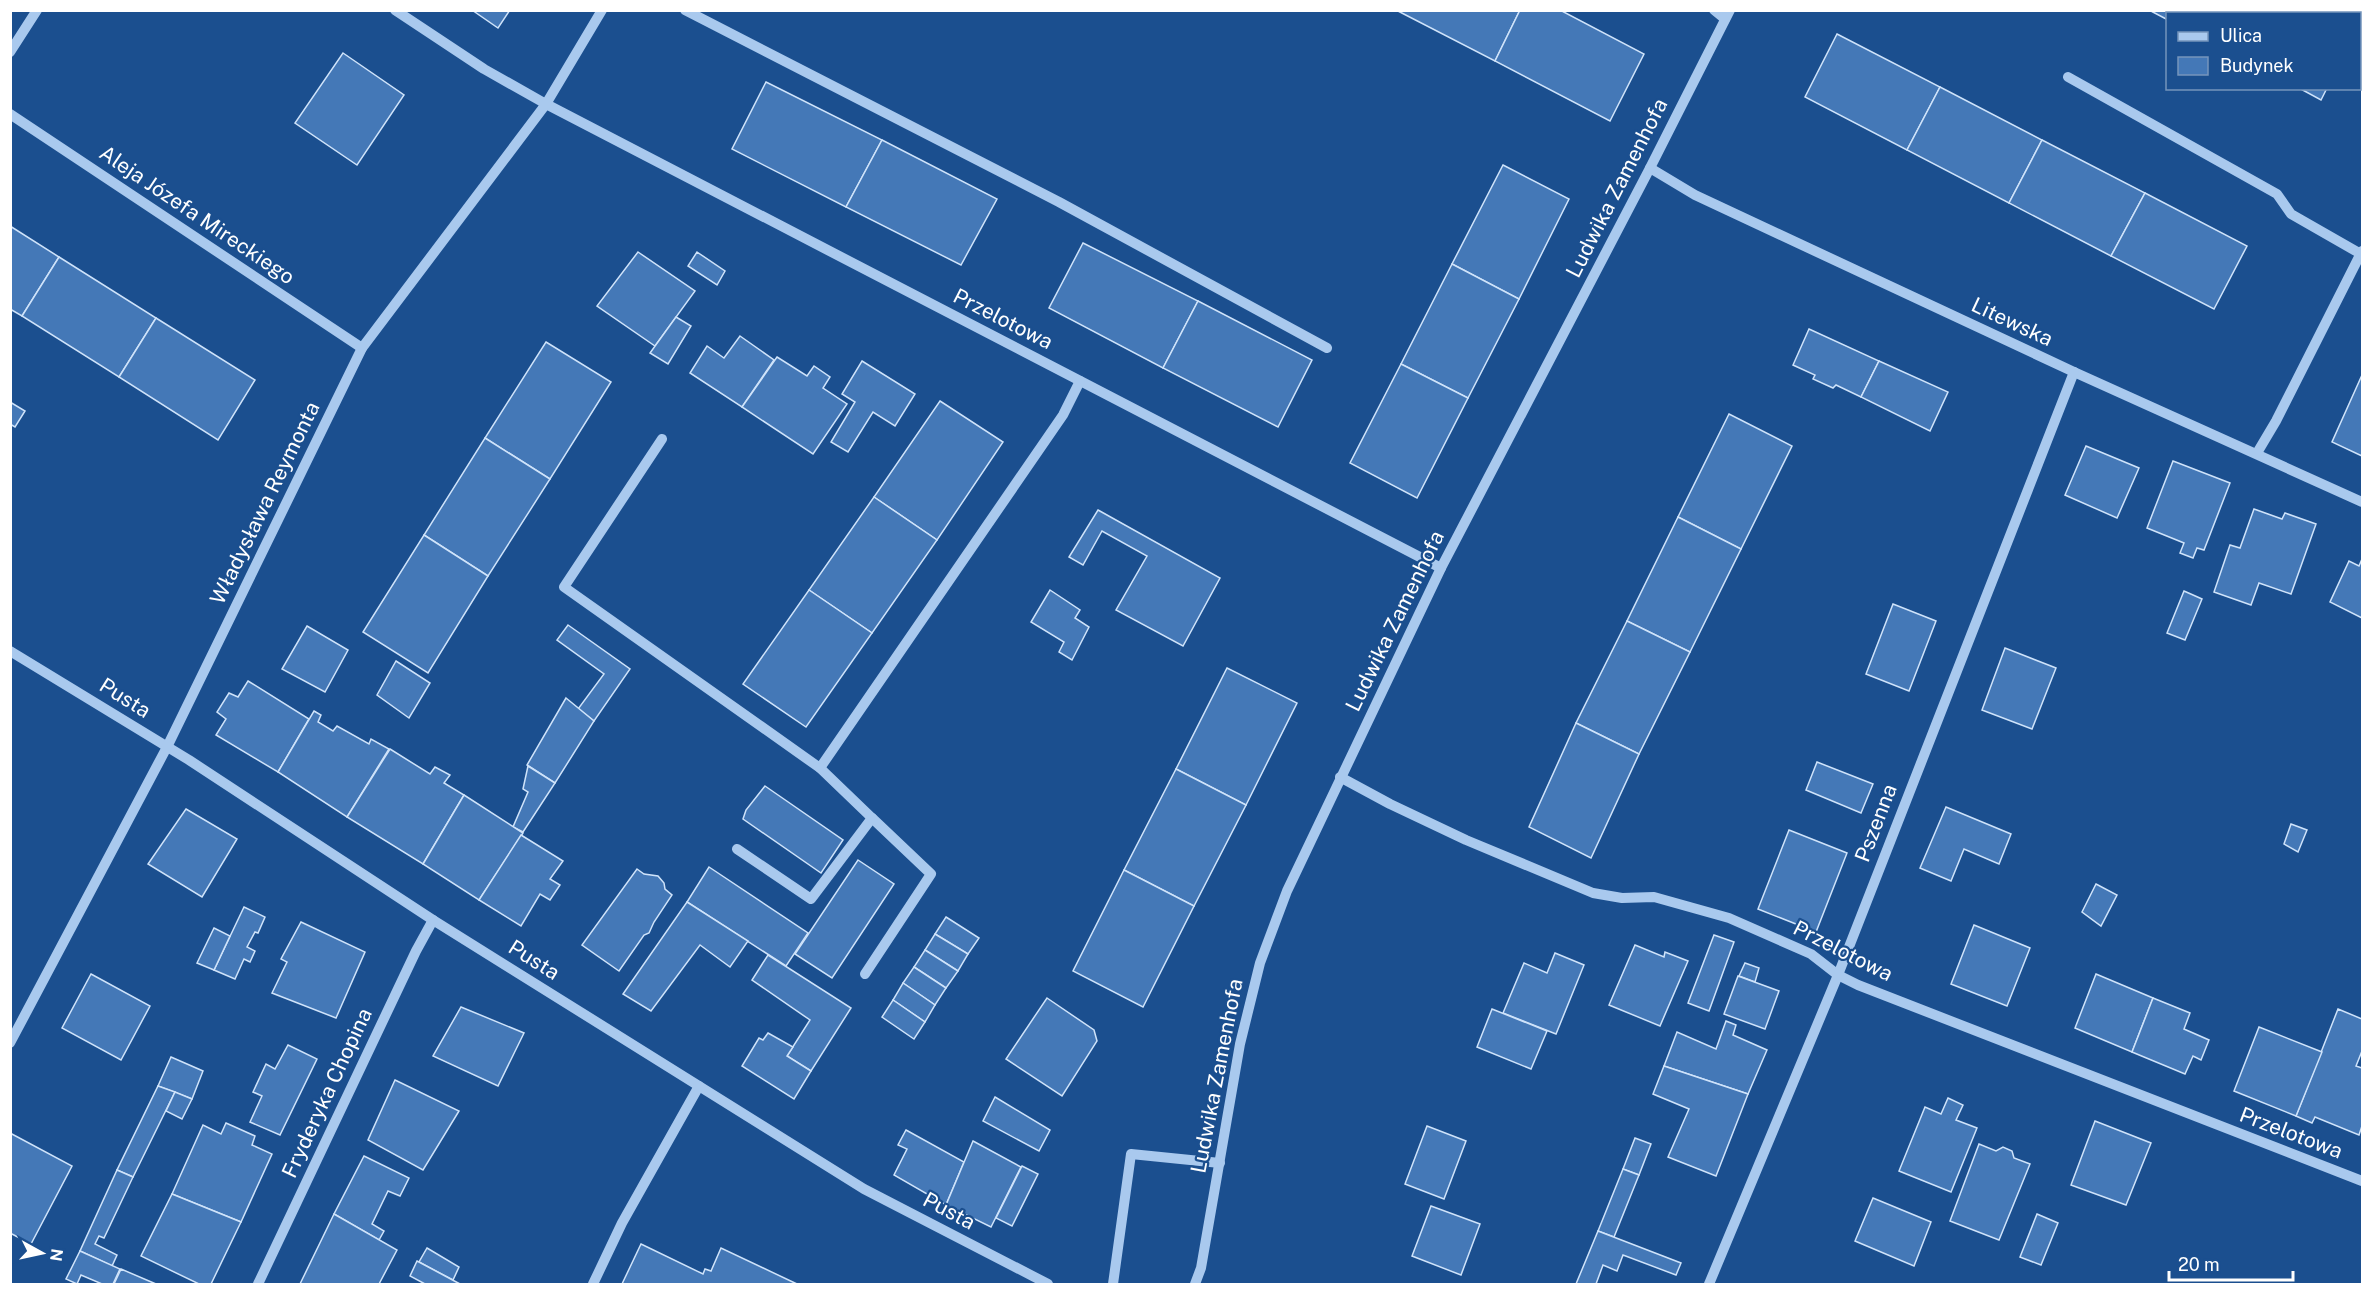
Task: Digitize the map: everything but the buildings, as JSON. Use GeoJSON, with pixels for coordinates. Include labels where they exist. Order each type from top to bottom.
{"type":"FeatureCollection","features":[{"type":"Feature","properties":{"kind":"street"},"geometry":{"type":"LineString","coordinates":[[10,52],[37,10]]}},
{"type":"Feature","properties":{"kind":"street","name":"Przelotowa"},"geometry":{"type":"LineString","coordinates":[[395,10],[484,69],[546,104],[1441,568]]}},
{"type":"Feature","properties":{"kind":"street","name":"Władysława Reymonta"},"geometry":{"type":"LineString","coordinates":[[10,1044],[167,747],[362,348],[546,104],[602,10]]}},
{"type":"Feature","properties":{"kind":"street"},"geometry":{"type":"LineString","coordinates":[[686,10],[1059,202],[1327,348]]}},
{"type":"Feature","properties":{"kind":"street"},"geometry":{"type":"LineString","coordinates":[[1714,10],[1727,15]]}},
{"type":"Feature","properties":{"kind":"street","name":"Ludwika Zamenhofa"},"geometry":{"type":"LineString","coordinates":[[1195,1284],[1201,1268],[1240,1044],[1260,963],[1287,891],[1441,568],[1650,168],[1727,15]]}},
{"type":"Feature","properties":{"kind":"street"},"geometry":{"type":"LineString","coordinates":[[2068,77],[2277,194],[2291,214],[2362,252],[2276,421],[2257,453]]}},
{"type":"Feature","properties":{"kind":"street","name":"Aleja Józefa Mireckiego"},"geometry":{"type":"LineString","coordinates":[[10,114],[362,348]]}},
{"type":"Feature","properties":{"kind":"street","name":"Litewska"},"geometry":{"type":"LineString","coordinates":[[1650,168],[1695,195],[2074,372],[2362,502]]}},
{"type":"Feature","properties":{"kind":"street","name":"Pszenna"},"geometry":{"type":"LineString","coordinates":[[1709,1284],[1838,975],[2074,372]]}},
{"type":"Feature","properties":{"kind":"street"},"geometry":{"type":"LineString","coordinates":[[820,768],[1063,415],[1080,381]]}},
{"type":"Feature","properties":{"kind":"street"},"geometry":{"type":"LineString","coordinates":[[662,439],[564,587],[820,768],[931,874],[865,974]]}},
{"type":"Feature","properties":{"kind":"street","name":"Pusta"},"geometry":{"type":"LineString","coordinates":[[10,651],[167,747],[433,920],[864,1189],[1048,1284]]}},
{"type":"Feature","properties":{"kind":"street","name":"Przelotowa"},"geometry":{"type":"LineString","coordinates":[[1340,777],[1466,840],[1593,893],[1622,898],[1654,897],[1729,918],[1811,954],[1838,975],[1857,985],[2362,1181]]}},
{"type":"Feature","properties":{"kind":"street"},"geometry":{"type":"LineString","coordinates":[[737,849],[811,899],[872,818]]}},
{"type":"Feature","properties":{"kind":"street","name":"Fryderyka Chopina"},"geometry":{"type":"LineString","coordinates":[[258,1284],[433,920]]}},
{"type":"Feature","properties":{"kind":"street"},"geometry":{"type":"LineString","coordinates":[[594,1284],[622,1223],[699,1086]]}},
{"type":"Feature","properties":{"kind":"street"},"geometry":{"type":"LineString","coordinates":[[1113,1284],[1131,1154],[1220,1163]]}}]}
